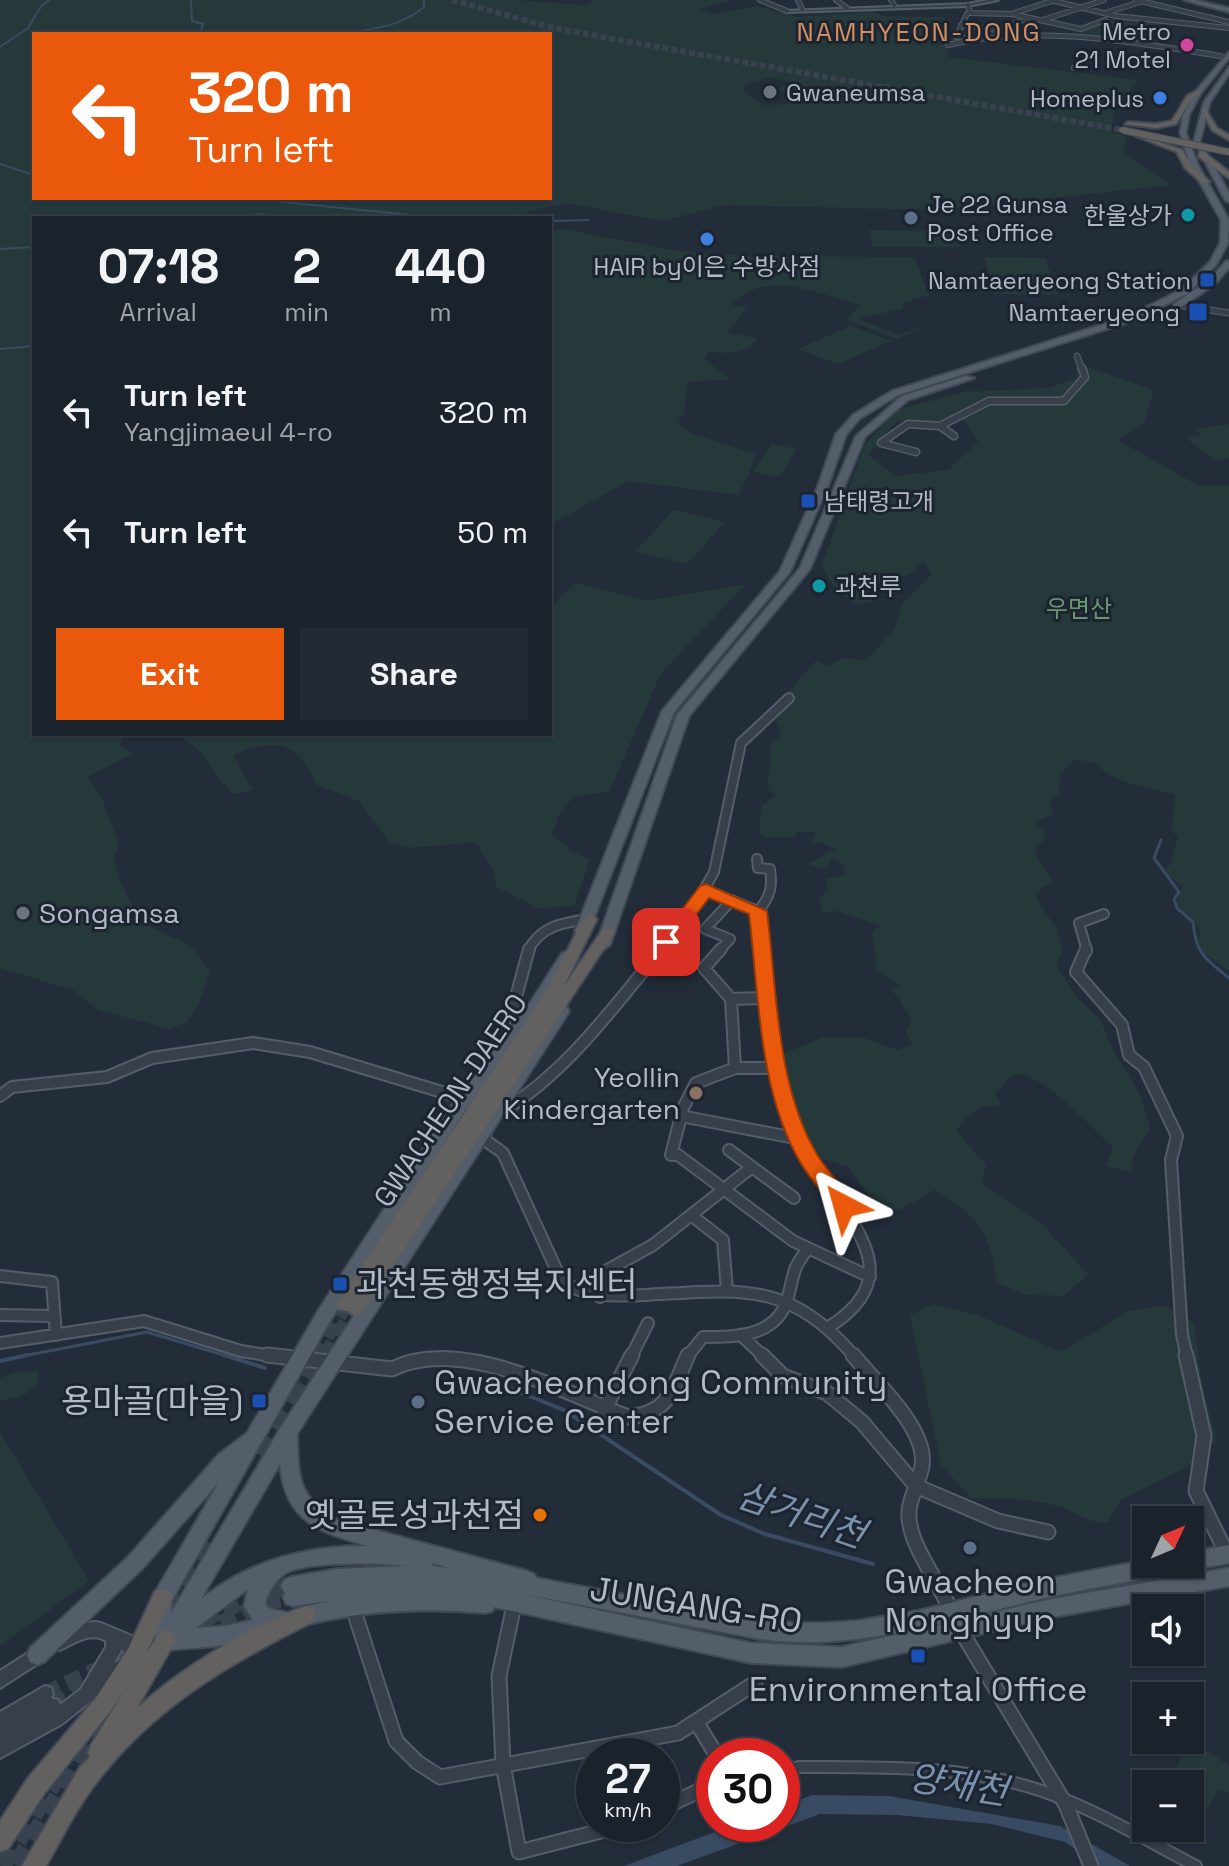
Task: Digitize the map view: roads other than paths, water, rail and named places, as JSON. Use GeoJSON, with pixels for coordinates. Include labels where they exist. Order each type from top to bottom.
{"type":"FeatureCollection","features":[{"type":"Feature","properties":{"kind":"highway"},"geometry":{"type":"LineString","coordinates":[[1125,127],[1174,123],[1189,97],[1198,91]]}},
{"type":"Feature","properties":{"kind":"highway"},"geometry":{"type":"LineString","coordinates":[[1204,111],[1214,129],[1229,138]]}},
{"type":"Feature","properties":{"kind":"highway"},"geometry":{"type":"LineString","coordinates":[[1125,127],[1166,144],[1183,155],[1188,166],[1206,182]]}},
{"type":"Feature","properties":{"kind":"highway"},"geometry":{"type":"LineString","coordinates":[[1125,127],[1229,144]]}},
{"type":"Feature","properties":{"kind":"highway"},"geometry":{"type":"LineString","coordinates":[[1125,127],[1229,152]]}},
{"type":"Feature","properties":{"kind":"highway"},"geometry":{"type":"LineString","coordinates":[[1202,155],[1229,176]]}},
{"type":"Feature","properties":{"kind":"highway","name":"GWACHEON-DAERO"},"geometry":{"type":"LineString","coordinates":[[590,919],[555,990],[350,1307],[608,932]]}},
{"type":"Feature","properties":{"kind":"highway"},"geometry":{"type":"LineString","coordinates":[[0,1841],[36,1786],[102,1706],[135,1656],[162,1598]]}},
{"type":"Feature","properties":{"kind":"highway"},"geometry":{"type":"LineString","coordinates":[[85,1780],[127,1730],[174,1687],[225,1655],[298,1617]]}},
{"type":"Feature","properties":{"kind":"highway"},"geometry":{"type":"LineString","coordinates":[[33,1866],[166,1640]]}},
{"type":"Feature","properties":{"kind":"main road"},"geometry":{"type":"LineString","coordinates":[[1187,0],[1228,7]]}},
{"type":"Feature","properties":{"kind":"main road"},"geometry":{"type":"LineString","coordinates":[[1194,0],[1228,7]]}},
{"type":"Feature","properties":{"kind":"main road"},"geometry":{"type":"LineString","coordinates":[[1202,0],[1228,7]]}},
{"type":"Feature","properties":{"kind":"main road"},"geometry":{"type":"LineString","coordinates":[[1208,0],[1228,7]]}},
{"type":"Feature","properties":{"kind":"main road"},"geometry":{"type":"LineString","coordinates":[[166,1640],[160,1623],[162,1598],[324,1316],[465,1099],[516,1031],[590,919],[668,711],[785,572],[823,486],[841,434],[856,417],[895,393],[1156,307],[1184,292],[1213,263],[1224,243],[1226,210],[1194,165],[1183,133],[1186,115],[1198,91],[1225,55]]}},
{"type":"Feature","properties":{"kind":"main road"},"geometry":{"type":"LineString","coordinates":[[1228,71],[1204,111],[1197,141],[1229,200]]}},
{"type":"Feature","properties":{"kind":"main road"},"geometry":{"type":"LineString","coordinates":[[1198,91],[1213,93]]}},
{"type":"Feature","properties":{"kind":"main road"},"geometry":{"type":"LineString","coordinates":[[1213,263],[1228,266]]}},
{"type":"Feature","properties":{"kind":"main road"},"geometry":{"type":"LineString","coordinates":[[166,1640],[288,1433],[602,948],[683,715],[805,569],[861,436],[905,398],[1068,346],[1178,305],[1212,282],[1228,266]]}},
{"type":"Feature","properties":{"kind":"main road"},"geometry":{"type":"LineString","coordinates":[[1058,341],[1068,346]]}},
{"type":"Feature","properties":{"kind":"main road"},"geometry":{"type":"LineString","coordinates":[[37,1655],[135,1563],[226,1460],[258,1433]]}},
{"type":"Feature","properties":{"kind":"main road"},"geometry":{"type":"LineString","coordinates":[[288,1433],[290,1486],[296,1500],[329,1526],[453,1562],[501,1571],[557,1592]]}},
{"type":"Feature","properties":{"kind":"main road"},"geometry":{"type":"LineString","coordinates":[[1204,1558],[1228,1554]]}},
{"type":"Feature","properties":{"kind":"main road"},"geometry":{"type":"LineString","coordinates":[[135,1656],[166,1640],[235,1586],[280,1566],[366,1555],[453,1562]]}},
{"type":"Feature","properties":{"kind":"main road"},"geometry":{"type":"LineString","coordinates":[[280,1566],[258,1588],[254,1606],[269,1619],[298,1617]]}},
{"type":"Feature","properties":{"kind":"main road","name":"JUNGANG-RO"},"geometry":{"type":"LineString","coordinates":[[1132,1572],[1040,1590],[956,1622],[872,1652],[798,1657],[688,1642],[436,1587],[292,1591],[350,1575],[422,1574],[557,1592],[790,1633],[860,1631],[956,1622],[1229,1577]]}},
{"type":"Feature","properties":{"kind":"main road"},"geometry":{"type":"LineString","coordinates":[[166,1640],[226,1636],[352,1605],[435,1600],[513,1610],[541,1610]]}},
{"type":"Feature","properties":{"kind":"street"},"geometry":{"type":"LineString","coordinates":[[760,0],[787,11],[892,3],[968,5],[996,0]]}},
{"type":"Feature","properties":{"kind":"street"},"geometry":{"type":"LineString","coordinates":[[798,0],[802,9]]}},
{"type":"Feature","properties":{"kind":"street"},"geometry":{"type":"LineString","coordinates":[[836,0],[847,8]]}},
{"type":"Feature","properties":{"kind":"street"},"geometry":{"type":"LineString","coordinates":[[1012,14],[1051,0],[1107,14],[1229,28]]}},
{"type":"Feature","properties":{"kind":"street"},"geometry":{"type":"LineString","coordinates":[[1041,20],[1104,0]]}},
{"type":"Feature","properties":{"kind":"street"},"geometry":{"type":"LineString","coordinates":[[1058,34],[1105,20],[1094,19],[1141,0],[1229,22]]}},
{"type":"Feature","properties":{"kind":"street"},"geometry":{"type":"LineString","coordinates":[[968,5],[970,13]]}},
{"type":"Feature","properties":{"kind":"street"},"geometry":{"type":"LineString","coordinates":[[1204,15],[1228,7]]}},
{"type":"Feature","properties":{"kind":"street"},"geometry":{"type":"LineString","coordinates":[[977,41],[956,37],[959,25],[968,17],[964,16],[970,13],[1012,14],[1081,29]]}},
{"type":"Feature","properties":{"kind":"street"},"geometry":{"type":"LineString","coordinates":[[997,30],[1029,18]]}},
{"type":"Feature","properties":{"kind":"street"},"geometry":{"type":"LineString","coordinates":[[961,25],[1029,37]]}},
{"type":"Feature","properties":{"kind":"street"},"geometry":{"type":"LineString","coordinates":[[948,45],[1029,37],[1092,40],[1225,55]]}},
{"type":"Feature","properties":{"kind":"street"},"geometry":{"type":"LineString","coordinates":[[1178,305],[1229,313]]}},
{"type":"Feature","properties":{"kind":"street"},"geometry":{"type":"LineString","coordinates":[[916,452],[908,448],[889,449],[881,443],[908,424],[940,426],[989,401],[1064,401],[1089,376],[1079,370],[1077,356]]}},
{"type":"Feature","properties":{"kind":"street"},"geometry":{"type":"LineString","coordinates":[[940,426],[954,436]]}},
{"type":"Feature","properties":{"kind":"street"},"geometry":{"type":"LineString","coordinates":[[496,1115],[522,1100],[613,1004],[706,890],[723,839],[741,743],[751,730],[789,698]]}},
{"type":"Feature","properties":{"kind":"street"},"geometry":{"type":"LineString","coordinates":[[757,859],[758,868],[770,869],[773,882],[770,898],[758,911],[777,1068],[800,1139],[824,1182],[855,1220],[865,1244],[870,1277],[867,1293],[854,1311],[829,1327]]}},
{"type":"Feature","properties":{"kind":"street"},"geometry":{"type":"LineString","coordinates":[[706,890],[758,911]]}},
{"type":"Feature","properties":{"kind":"street"},"geometry":{"type":"LineString","coordinates":[[732,900],[705,929],[730,939],[704,968],[731,999],[735,1068]]}},
{"type":"Feature","properties":{"kind":"street"},"geometry":{"type":"LineString","coordinates":[[1104,914],[1079,923],[1087,952],[1076,972],[1122,1025],[1129,1055],[1144,1067],[1177,1136],[1171,1160],[1182,1335],[1204,1436],[1196,1491],[1228,1554]]}},
{"type":"Feature","properties":{"kind":"street"},"geometry":{"type":"LineString","coordinates":[[516,1031],[512,1014],[528,952],[536,938],[562,923],[590,919]]}},
{"type":"Feature","properties":{"kind":"street"},"geometry":{"type":"LineString","coordinates":[[731,999],[768,998]]}},
{"type":"Feature","properties":{"kind":"street"},"geometry":{"type":"LineString","coordinates":[[0,1096],[12,1087],[107,1077],[152,1058],[253,1043],[310,1052],[465,1099]]}},
{"type":"Feature","properties":{"kind":"street"},"geometry":{"type":"LineString","coordinates":[[777,1068],[735,1068],[696,1083],[681,1116],[671,1155],[678,1155],[807,1250],[841,1269],[870,1277]]}},
{"type":"Feature","properties":{"kind":"street"},"geometry":{"type":"LineString","coordinates":[[681,1116],[727,1122],[769,1137],[800,1139]]}},
{"type":"Feature","properties":{"kind":"street"},"geometry":{"type":"LineString","coordinates":[[486,1131],[485,1140],[503,1153],[562,1282],[600,1297],[727,1291],[788,1300],[829,1327],[914,1428],[924,1447],[924,1465],[908,1519],[917,1551],[937,1579],[956,1622],[1064,1802],[1091,1866]]}},
{"type":"Feature","properties":{"kind":"street"},"geometry":{"type":"LineString","coordinates":[[729,1150],[794,1198]]}},
{"type":"Feature","properties":{"kind":"street"},"geometry":{"type":"LineString","coordinates":[[600,1297],[606,1271],[653,1245],[752,1167]]}},
{"type":"Feature","properties":{"kind":"street"},"geometry":{"type":"LineString","coordinates":[[691,1215],[723,1240],[727,1291]]}},
{"type":"Feature","properties":{"kind":"street"},"geometry":{"type":"LineString","coordinates":[[0,1343],[144,1321],[241,1351],[299,1361],[335,1361],[392,1369],[402,1364],[453,1359],[492,1364],[604,1410],[628,1417],[649,1415],[666,1403],[690,1351],[703,1337],[743,1337],[768,1327],[788,1300],[792,1269],[807,1250]]}},
{"type":"Feature","properties":{"kind":"street"},"geometry":{"type":"LineString","coordinates":[[0,1276],[52,1282],[52,1316],[56,1335]]}},
{"type":"Feature","properties":{"kind":"street"},"geometry":{"type":"LineString","coordinates":[[0,1315],[52,1316]]}},
{"type":"Feature","properties":{"kind":"street"},"geometry":{"type":"LineString","coordinates":[[604,1410],[648,1323]]}},
{"type":"Feature","properties":{"kind":"street"},"geometry":{"type":"LineString","coordinates":[[743,1337],[783,1376],[827,1393],[862,1422],[916,1486],[998,1521],[1048,1532]]}},
{"type":"Feature","properties":{"kind":"street"},"geometry":{"type":"LineString","coordinates":[[352,1605],[396,1741],[440,1777],[678,1733],[755,1683]]}},
{"type":"Feature","properties":{"kind":"street"},"geometry":{"type":"LineString","coordinates":[[513,1610],[499,1676],[503,1764],[519,1852],[576,1837]]}},
{"type":"Feature","properties":{"kind":"street"},"geometry":{"type":"LineString","coordinates":[[0,1680],[37,1655],[85,1631],[99,1629],[126,1641],[135,1656],[85,1697],[0,1750]]}},
{"type":"Feature","properties":{"kind":"street"},"geometry":{"type":"LineString","coordinates":[[85,1697],[114,1649],[115,1641],[111,1634]]}},
{"type":"Feature","properties":{"kind":"street"},"geometry":{"type":"LineString","coordinates":[[0,1721],[49,1700],[0,1736]]}},
{"type":"Feature","properties":{"kind":"street"},"geometry":{"type":"LineString","coordinates":[[697,1723],[706,1738]]}},
{"type":"Feature","properties":{"kind":"street"},"geometry":{"type":"LineString","coordinates":[[800,1767],[946,1771],[1035,1789],[1196,1866]]}},
{"type":"Feature","properties":{"kind":"water"},"geometry":{"type":"Polygon","coordinates":[[[812,1795],[889,1796],[1060,1826],[1130,1866],[1100,1866],[1065,1842],[992,1824],[897,1815],[820,1814],[800,1821],[800,1800],[812,1795]]]}},
{"type":"Feature","properties":{"kind":"water"},"geometry":{"type":"Polygon","coordinates":[[[696,1839],[696,1842],[743,1842],[677,1866],[624,1866],[696,1839]]]}},
{"type":"Feature","properties":{"kind":"waterway"},"geometry":{"type":"LineString","coordinates":[[0,47],[28,28],[42,5],[50,0]]}},
{"type":"Feature","properties":{"kind":"waterway"},"geometry":{"type":"LineString","coordinates":[[191,0],[192,21],[203,24],[201,32]]}},
{"type":"Feature","properties":{"kind":"waterway"},"geometry":{"type":"LineString","coordinates":[[350,32],[403,20],[424,7],[424,0]]}},
{"type":"Feature","properties":{"kind":"waterway"},"geometry":{"type":"LineString","coordinates":[[0,164],[32,174]]}},
{"type":"Feature","properties":{"kind":"waterway"},"geometry":{"type":"LineString","coordinates":[[263,200],[420,216]]}},
{"type":"Feature","properties":{"kind":"waterway"},"geometry":{"type":"LineString","coordinates":[[250,216],[276,216]]}},
{"type":"Feature","properties":{"kind":"waterway"},"geometry":{"type":"LineString","coordinates":[[552,221],[588,220]]}},
{"type":"Feature","properties":{"kind":"waterway"},"geometry":{"type":"LineString","coordinates":[[0,249],[32,247]]}},
{"type":"Feature","properties":{"kind":"waterway"},"geometry":{"type":"LineString","coordinates":[[0,349],[32,346]]}},
{"type":"Feature","properties":{"kind":"waterway"},"geometry":{"type":"LineString","coordinates":[[1161,840],[1154,858],[1179,892],[1174,899],[1177,908],[1193,922],[1203,955],[1229,978]]}},
{"type":"Feature","properties":{"kind":"waterway","name":"삼거리천"},"geometry":{"type":"LineString","coordinates":[[25,1356],[147,1332],[230,1357]]}},
{"type":"Feature","properties":{"kind":"waterway","name":"삼거리천"},"geometry":{"type":"LineString","coordinates":[[224,1355],[265,1368]]}},
{"type":"Feature","properties":{"kind":"waterway","name":"삼거리천"},"geometry":{"type":"LineString","coordinates":[[0,1361],[25,1356]]}},
{"type":"Feature","properties":{"kind":"waterway","name":"삼거리천"},"geometry":{"type":"LineString","coordinates":[[18,1357],[25,1356]]}},
{"type":"Feature","properties":{"kind":"waterway","name":"삼거리천"},"geometry":{"type":"LineString","coordinates":[[509,1388],[564,1410],[721,1515],[765,1534],[873,1564]]}},
{"type":"Feature","properties":{"kind":"tunnel"},"geometry":{"type":"LineString","coordinates":[[452,0],[553,28],[1122,130]]}},
{"type":"Feature","properties":{"kind":"tunnel"},"geometry":{"type":"LineString","coordinates":[[313,1357],[345,1305]]}},
{"type":"Feature","properties":{"kind":"tunnel"},"geometry":{"type":"LineString","coordinates":[[325,1357],[355,1309]]}},
{"type":"Feature","properties":{"kind":"tunnel"},"geometry":{"type":"LineString","coordinates":[[255,1452],[314,1355]]}},
{"type":"Feature","properties":{"kind":"tunnel"},"geometry":{"type":"LineString","coordinates":[[297,1404],[327,1355]]}},
{"type":"Feature","properties":{"kind":"tunnel"},"geometry":{"type":"LineString","coordinates":[[139,1664],[216,1538]]}},
{"type":"Feature","properties":{"kind":"tunnel"},"geometry":{"type":"LineString","coordinates":[[202,1620],[251,1598],[291,1586]]}},
{"type":"Feature","properties":{"kind":"tunnel"},"geometry":{"type":"LineString","coordinates":[[199,1633],[265,1603],[293,1597]]}},
{"type":"Feature","properties":{"kind":"tunnel"},"geometry":{"type":"LineString","coordinates":[[45,1694],[165,1638]]}},
{"type":"Feature","properties":{"kind":"tunnel"},"geometry":{"type":"LineString","coordinates":[[17,1866],[124,1688]]}},
{"type":"Feature","properties":{"kind":"tunnel"},"geometry":{"type":"LineString","coordinates":[[52,1706],[84,1690]]}},
{"type":"Feature","properties":{"kind":"tunnel"},"geometry":{"type":"LineString","coordinates":[[1,1866],[58,1773]]}},
{"type":"Feature","properties":{"kind":"place","name":"Metro 21 Motel"},"geometry":{"type":"Point","coordinates":[1187,45]}},
{"type":"Feature","properties":{"kind":"place","name":"Gwaneumsa"},"geometry":{"type":"Point","coordinates":[770,92]}},
{"type":"Feature","properties":{"kind":"place","name":"Homeplus"},"geometry":{"type":"Point","coordinates":[1160,98]}},
{"type":"Feature","properties":{"kind":"place","name":"한울상가"},"geometry":{"type":"Point","coordinates":[1188,215]}},
{"type":"Feature","properties":{"kind":"place","name":"Je 22 Gunsa Post Office"},"geometry":{"type":"Point","coordinates":[911,218]}},
{"type":"Feature","properties":{"kind":"place","name":"HAIR by이은 수방사점"},"geometry":{"type":"Point","coordinates":[707,239]}},
{"type":"Feature","properties":{"kind":"place","name":"Namtaeryeong Station"},"geometry":{"type":"Point","coordinates":[1207,280]}},
{"type":"Feature","properties":{"kind":"place","name":"Namtaeryeong"},"geometry":{"type":"Point","coordinates":[1198,312]}},
{"type":"Feature","properties":{"kind":"place","name":"남태령고개"},"geometry":{"type":"Point","coordinates":[808,501]}},
{"type":"Feature","properties":{"kind":"place","name":"과천루"},"geometry":{"type":"Point","coordinates":[819,586]}},
{"type":"Feature","properties":{"kind":"place","name":"Songamsa"},"geometry":{"type":"Point","coordinates":[23,913]}},
{"type":"Feature","properties":{"kind":"place","name":"Yeollin Kindergarten"},"geometry":{"type":"Point","coordinates":[696,1093]}},
{"type":"Feature","properties":{"kind":"place","name":"과천동행정복지센터"},"geometry":{"type":"Point","coordinates":[340,1284]}},
{"type":"Feature","properties":{"kind":"place","name":"용마골(마을)"},"geometry":{"type":"Point","coordinates":[259,1401]}},
{"type":"Feature","properties":{"kind":"place","name":"Gwacheondong Community Service Center"},"geometry":{"type":"Point","coordinates":[418,1402]}},
{"type":"Feature","properties":{"kind":"place","name":"옛골토성과천점"},"geometry":{"type":"Point","coordinates":[540,1515]}},
{"type":"Feature","properties":{"kind":"place","name":"Gwacheon Nonghyup"},"geometry":{"type":"Point","coordinates":[970,1548]}},
{"type":"Feature","properties":{"kind":"place","name":"Environmental Office"},"geometry":{"type":"Point","coordinates":[918,1656]}},
{"type":"Feature","properties":{"kind":"district","name":"NAMHYEON-DONG"},"geometry":{"type":"Point","coordinates":[919,32]}},
{"type":"Feature","properties":{"kind":"park label","name":"우면산"},"geometry":{"type":"Point","coordinates":[1079,608]}},
{"type":"Feature","properties":{"kind":"water label","name":"양재천"},"geometry":{"type":"Point","coordinates":[958,1785]}}]}
